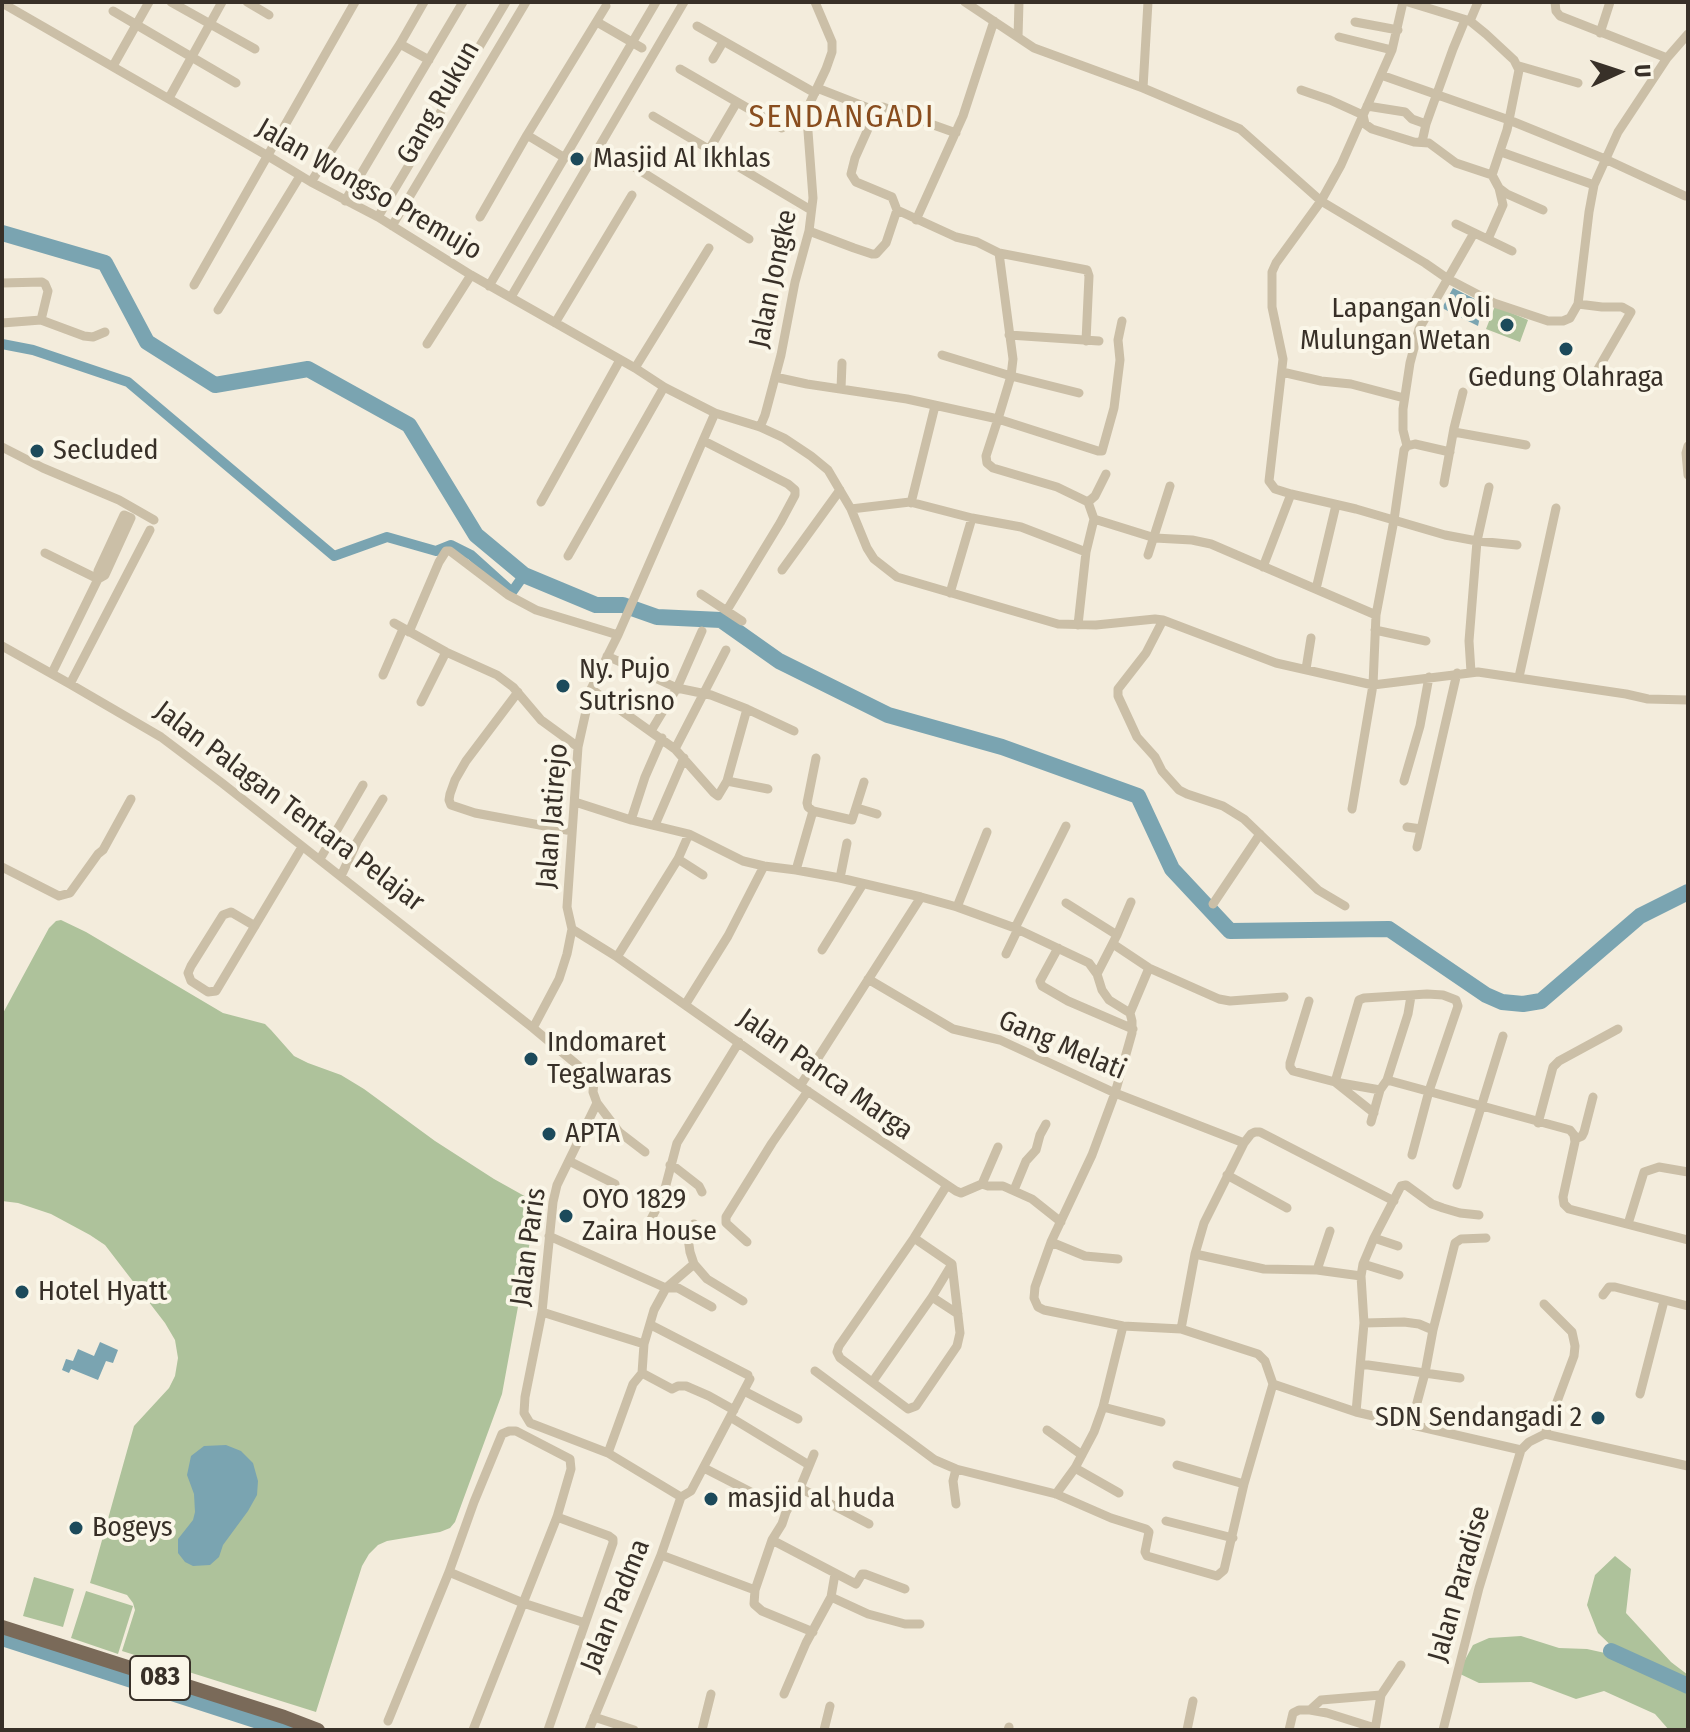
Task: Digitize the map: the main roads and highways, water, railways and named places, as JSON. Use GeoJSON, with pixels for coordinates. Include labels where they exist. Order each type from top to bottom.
{"type":"FeatureCollection","features":[{"type":"Feature","properties":{"kind":"main road","name":"083"},"geometry":{"type":"LineString","coordinates":[[2,1627],[318,1730]]}},
{"type":"Feature","properties":{"kind":"water"},"geometry":{"type":"Polygon","coordinates":[[[1453,288],[1483,303],[1478,326],[1442,308],[1453,288]]]}},
{"type":"Feature","properties":{"kind":"water"},"geometry":{"type":"Polygon","coordinates":[[[100,1342],[118,1350],[113,1363],[106,1361],[98,1380],[71,1369],[69,1373],[62,1370],[66,1359],[73,1361],[78,1349],[94,1356],[100,1342]]]}},
{"type":"Feature","properties":{"kind":"water"},"geometry":{"type":"Polygon","coordinates":[[[226,1445],[241,1451],[253,1463],[258,1481],[257,1495],[223,1545],[219,1557],[210,1565],[193,1566],[178,1553],[178,1539],[193,1520],[195,1512],[194,1494],[187,1475],[191,1456],[204,1446],[226,1445]]]}},
{"type":"Feature","properties":{"kind":"waterway"},"geometry":{"type":"LineString","coordinates":[[2,233],[105,263],[147,342],[215,385],[308,369],[409,425],[476,535],[524,575],[596,605],[623,605],[657,617],[721,620],[779,661],[888,715],[1002,747],[1138,796],[1172,869],[1230,931],[1389,929],[1486,995],[1502,1002],[1523,1004],[1541,1001],[1640,916],[1688,892]]}},
{"type":"Feature","properties":{"kind":"waterway"},"geometry":{"type":"LineString","coordinates":[[2,344],[33,350],[128,382],[334,556],[387,537],[436,551],[451,545],[471,555],[512,592],[524,575]]}},
{"type":"Feature","properties":{"kind":"waterway"},"geometry":{"type":"LineString","coordinates":[[2,1638],[286,1730]]}},
{"type":"Feature","properties":{"kind":"waterway"},"geometry":{"type":"LineString","coordinates":[[1611,1651],[1688,1686]]}},
{"type":"Feature","properties":{"kind":"place","name":"Masjid Al Ikhlas"},"geometry":{"type":"Point","coordinates":[577,159]}},
{"type":"Feature","properties":{"kind":"place","name":"Lapangan Voli Mulungan Wetan"},"geometry":{"type":"Point","coordinates":[1507,325]}},
{"type":"Feature","properties":{"kind":"place","name":"Gedung Olahraga"},"geometry":{"type":"Point","coordinates":[1566,349]}},
{"type":"Feature","properties":{"kind":"place","name":"Secluded"},"geometry":{"type":"Point","coordinates":[37,451]}},
{"type":"Feature","properties":{"kind":"place","name":"Ny. Pujo Sutrisno"},"geometry":{"type":"Point","coordinates":[563,686]}},
{"type":"Feature","properties":{"kind":"place","name":"Indomaret Tegalwaras"},"geometry":{"type":"Point","coordinates":[531,1059]}},
{"type":"Feature","properties":{"kind":"place","name":"APTA"},"geometry":{"type":"Point","coordinates":[549,1134]}},
{"type":"Feature","properties":{"kind":"place","name":"OYO 1829 Zaira House"},"geometry":{"type":"Point","coordinates":[566,1216]}},
{"type":"Feature","properties":{"kind":"place","name":"Hotel Hyatt"},"geometry":{"type":"Point","coordinates":[22,1292]}},
{"type":"Feature","properties":{"kind":"place","name":"SDN Sendangadi 2"},"geometry":{"type":"Point","coordinates":[1598,1418]}},
{"type":"Feature","properties":{"kind":"place","name":"masjid al huda"},"geometry":{"type":"Point","coordinates":[711,1499]}},
{"type":"Feature","properties":{"kind":"place","name":"Bogeys"},"geometry":{"type":"Point","coordinates":[76,1528]}},
{"type":"Feature","properties":{"kind":"district","name":"SENDANGADI"},"geometry":{"type":"Point","coordinates":[842,118]}}]}
